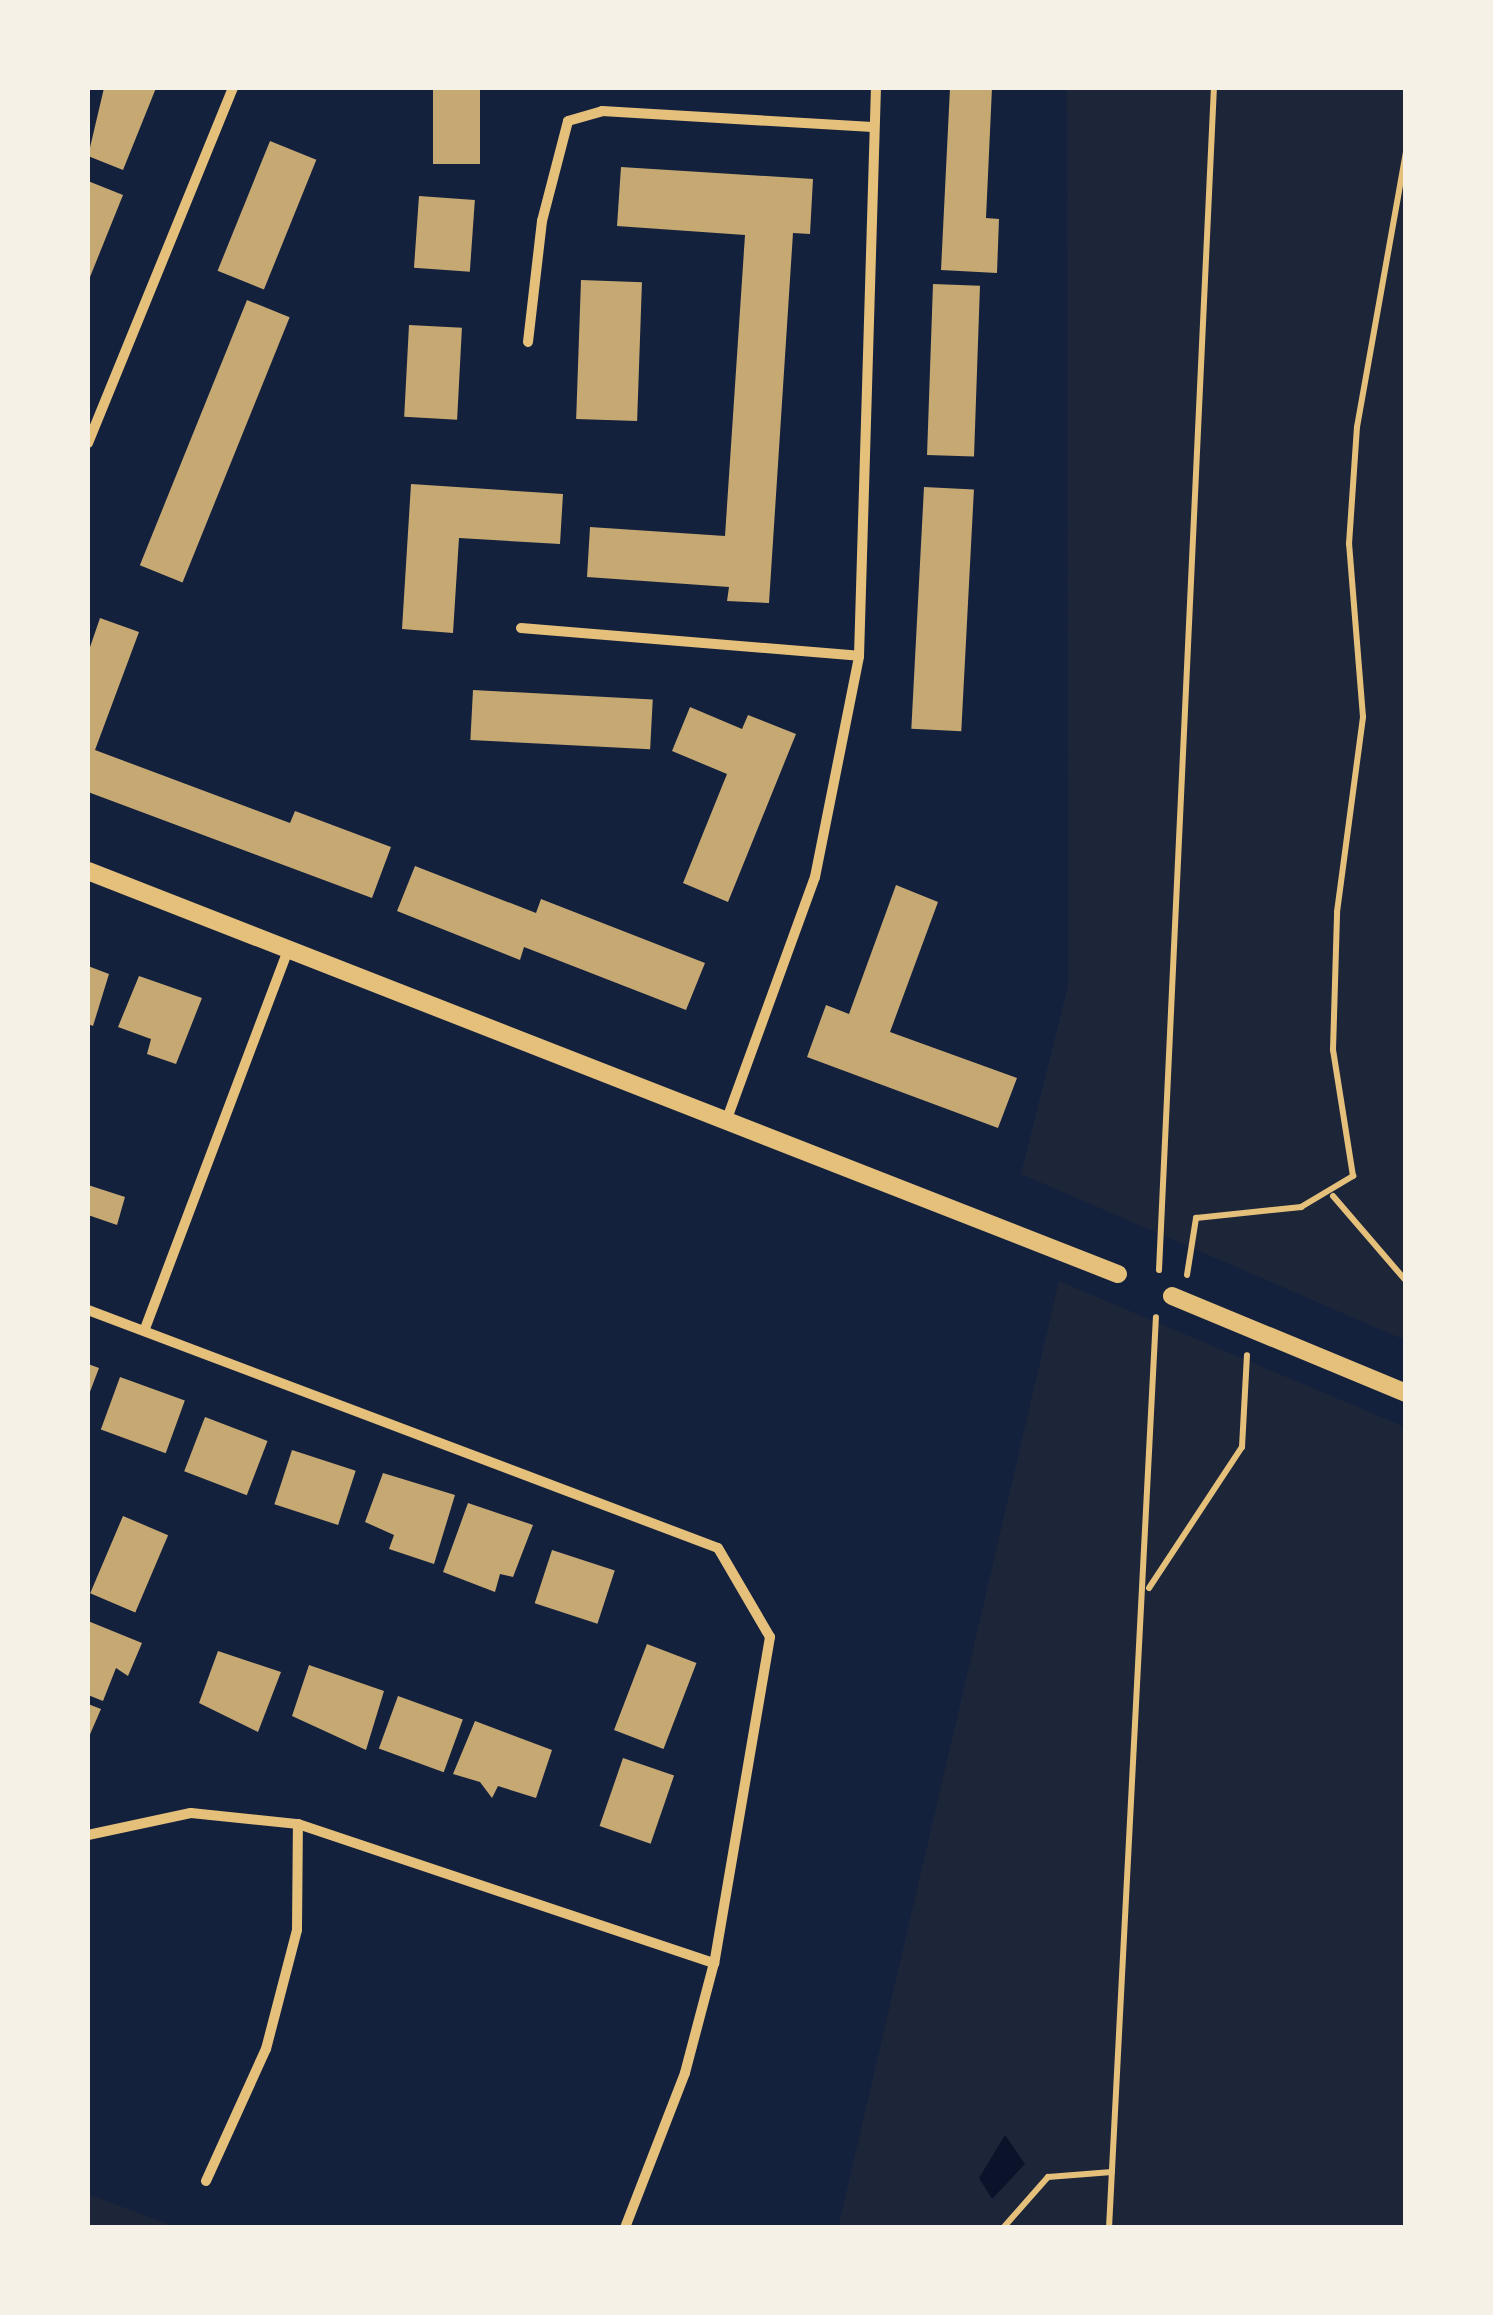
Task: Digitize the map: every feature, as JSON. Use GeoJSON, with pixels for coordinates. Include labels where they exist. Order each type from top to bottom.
{"type":"FeatureCollection","features":[{"type":"Feature","properties":{"kind":"street"},"geometry":{"type":"LineString","coordinates":[[88,443],[233,88]]}},
{"type":"Feature","properties":{"kind":"street"},"geometry":{"type":"LineString","coordinates":[[728,1116],[815,876],[859,656],[876,88]]}},
{"type":"Feature","properties":{"kind":"street"},"geometry":{"type":"LineString","coordinates":[[528,342],[542,220],[568,121],[602,111],[873,127]]}},
{"type":"Feature","properties":{"kind":"street"},"geometry":{"type":"LineString","coordinates":[[521,628],[859,656]]}},
{"type":"Feature","properties":{"kind":"street"},"geometry":{"type":"LineString","coordinates":[[88,871],[287,952],[728,1116],[1118,1274]]}},
{"type":"Feature","properties":{"kind":"street"},"geometry":{"type":"LineString","coordinates":[[146,1326],[287,952]]}},
{"type":"Feature","properties":{"kind":"street"},"geometry":{"type":"LineString","coordinates":[[1178,1299],[1406,1393]]}},
{"type":"Feature","properties":{"kind":"street"},"geometry":{"type":"LineString","coordinates":[[88,1310],[146,1326],[718,1548],[770,1637],[714,1962],[685,2073],[625,2228]]}},
{"type":"Feature","properties":{"kind":"street"},"geometry":{"type":"LineString","coordinates":[[88,1835],[191,1813],[298,1824],[714,1962]]}},
{"type":"Feature","properties":{"kind":"street"},"geometry":{"type":"LineString","coordinates":[[206,2181],[266,2048],[298,1930],[298,1824]]}},
{"type":"Feature","properties":{"kind":"path"},"geometry":{"type":"LineString","coordinates":[[1160,1261],[1214,88]]}},
{"type":"Feature","properties":{"kind":"path"},"geometry":{"type":"LineString","coordinates":[[1178,1299],[1196,1218],[1332,1196],[1354,1176],[1355,1144],[1334,1050],[1338,912],[1363,718],[1349,544],[1357,426],[1406,152]]}},
{"type":"Feature","properties":{"kind":"path"},"geometry":{"type":"LineString","coordinates":[[1332,1196],[1406,1281]]}},
{"type":"Feature","properties":{"kind":"path"},"geometry":{"type":"LineString","coordinates":[[1109,2228],[1148,1589],[1156,1316]]}},
{"type":"Feature","properties":{"kind":"path"},"geometry":{"type":"LineString","coordinates":[[1148,1589],[1242,1447],[1244,1326]]}},
{"type":"Feature","properties":{"kind":"path"},"geometry":{"type":"LineString","coordinates":[[1003,2228],[1048,2177],[1112,2172]]}},
{"type":"Feature","properties":{"kind":"shaded area"},"geometry":{"type":"Polygon","coordinates":[[[1067,88],[1405,88],[1405,1340],[1021,1174],[1068,986],[1067,88]]]}},
{"type":"Feature","properties":{"kind":"shaded area"},"geometry":{"type":"Polygon","coordinates":[[[1059,1281],[1405,1427],[1405,2227],[838,2228],[1059,1281]]]}},
{"type":"Feature","properties":{"kind":"shaded area"},"geometry":{"type":"Polygon","coordinates":[[[1005,2135],[1025,2164],[992,2199],[979,2178],[1005,2135]]]}},
{"type":"Feature","properties":{"kind":"shaded area"},"geometry":{"type":"Polygon","coordinates":[[[88,2194],[176,2227],[88,2227],[88,2194]]]}},
{"type":"Feature","properties":{"kind":"building"},"geometry":{"type":"Polygon","coordinates":[[[104,88],[156,88],[123,170],[88,156],[104,88]]]}},
{"type":"Feature","properties":{"kind":"building"},"geometry":{"type":"Polygon","coordinates":[[[433,88],[480,88],[480,164],[433,164],[433,88]]]}},
{"type":"Feature","properties":{"kind":"building"},"geometry":{"type":"Polygon","coordinates":[[[950,88],[992,88],[986,218],[999,219],[997,273],[941,270],[950,88]]]}},
{"type":"Feature","properties":{"kind":"building"},"geometry":{"type":"Polygon","coordinates":[[[270,141],[316,160],[264,290],[218,271],[270,141]]]}},
{"type":"Feature","properties":{"kind":"building"},"geometry":{"type":"Polygon","coordinates":[[[621,167],[813,179],[810,234],[793,233],[769,603],[727,601],[729,587],[587,577],[590,527],[725,536],[745,235],[617,226],[621,167]]]}},
{"type":"Feature","properties":{"kind":"building"},"geometry":{"type":"Polygon","coordinates":[[[88,181],[123,195],[88,282],[88,181]]]}},
{"type":"Feature","properties":{"kind":"building"},"geometry":{"type":"Polygon","coordinates":[[[419,196],[475,200],[470,272],[414,268],[419,196]]]}},
{"type":"Feature","properties":{"kind":"building"},"geometry":{"type":"Polygon","coordinates":[[[581,280],[642,282],[637,421],[576,419],[581,280]]]}},
{"type":"Feature","properties":{"kind":"building"},"geometry":{"type":"Polygon","coordinates":[[[933,284],[980,286],[974,457],[927,455],[933,284]]]}},
{"type":"Feature","properties":{"kind":"building"},"geometry":{"type":"Polygon","coordinates":[[[247,300],[290,317],[183,582],[140,565],[247,300]]]}},
{"type":"Feature","properties":{"kind":"building"},"geometry":{"type":"Polygon","coordinates":[[[409,325],[462,328],[457,420],[404,417],[409,325]]]}},
{"type":"Feature","properties":{"kind":"building"},"geometry":{"type":"Polygon","coordinates":[[[411,484],[563,494],[560,544],[459,538],[453,633],[402,629],[411,484]]]}},
{"type":"Feature","properties":{"kind":"building"},"geometry":{"type":"Polygon","coordinates":[[[924,487],[974,490],[961,731],[911,729],[924,487]]]}},
{"type":"Feature","properties":{"kind":"building"},"geometry":{"type":"Polygon","coordinates":[[[100,618],[139,632],[95,750],[290,823],[295,811],[391,847],[372,898],[88,792],[88,653],[100,618]]]}},
{"type":"Feature","properties":{"kind":"building"},"geometry":{"type":"Polygon","coordinates":[[[473,690],[653,699],[650,749],[470,740],[473,690]]]}},
{"type":"Feature","properties":{"kind":"building"},"geometry":{"type":"Polygon","coordinates":[[[690,707],[742,729],[748,715],[796,734],[728,902],[683,883],[727,774],[672,751],[690,707]]]}},
{"type":"Feature","properties":{"kind":"building"},"geometry":{"type":"Polygon","coordinates":[[[415,866],[536,913],[541,899],[705,963],[686,1010],[524,947],[520,960],[397,911],[415,866]]]}},
{"type":"Feature","properties":{"kind":"building"},"geometry":{"type":"Polygon","coordinates":[[[896,885],[938,902],[890,1032],[1017,1078],[998,1128],[807,1057],[826,1005],[849,1014],[896,885]]]}},
{"type":"Feature","properties":{"kind":"building"},"geometry":{"type":"Polygon","coordinates":[[[88,966],[109,974],[93,1026],[88,1024],[88,966]]]}},
{"type":"Feature","properties":{"kind":"building"},"geometry":{"type":"Polygon","coordinates":[[[139,976],[202,998],[176,1064],[147,1054],[151,1039],[118,1027],[139,976]]]}},
{"type":"Feature","properties":{"kind":"building"},"geometry":{"type":"Polygon","coordinates":[[[88,1185],[125,1197],[117,1225],[88,1215],[88,1185]]]}},
{"type":"Feature","properties":{"kind":"building"},"geometry":{"type":"Polygon","coordinates":[[[88,1364],[99,1368],[88,1397],[88,1364]]]}},
{"type":"Feature","properties":{"kind":"building"},"geometry":{"type":"Polygon","coordinates":[[[120,1377],[185,1401],[166,1453],[101,1430],[120,1377]]]}},
{"type":"Feature","properties":{"kind":"building"},"geometry":{"type":"Polygon","coordinates":[[[205,1417],[268,1441],[247,1495],[184,1471],[205,1417]]]}},
{"type":"Feature","properties":{"kind":"building"},"geometry":{"type":"Polygon","coordinates":[[[292,1450],[356,1471],[338,1525],[274,1504],[292,1450]]]}},
{"type":"Feature","properties":{"kind":"building"},"geometry":{"type":"Polygon","coordinates":[[[383,1473],[455,1495],[434,1564],[389,1549],[394,1535],[365,1522],[383,1473]]]}},
{"type":"Feature","properties":{"kind":"building"},"geometry":{"type":"Polygon","coordinates":[[[468,1503],[533,1525],[513,1577],[500,1574],[495,1592],[443,1572],[468,1503]]]}},
{"type":"Feature","properties":{"kind":"building"},"geometry":{"type":"Polygon","coordinates":[[[123,1516],[168,1535],[135,1612],[90,1593],[123,1516]]]}},
{"type":"Feature","properties":{"kind":"building"},"geometry":{"type":"Polygon","coordinates":[[[552,1550],[615,1570],[597,1624],[535,1603],[552,1550]]]}},
{"type":"Feature","properties":{"kind":"building"},"geometry":{"type":"Polygon","coordinates":[[[88,1621],[142,1643],[128,1676],[116,1668],[103,1701],[88,1695],[88,1621]]]}},
{"type":"Feature","properties":{"kind":"building"},"geometry":{"type":"Polygon","coordinates":[[[647,1644],[696,1663],[664,1749],[614,1730],[647,1644]]]}},
{"type":"Feature","properties":{"kind":"building"},"geometry":{"type":"Polygon","coordinates":[[[218,1651],[281,1672],[258,1732],[199,1703],[218,1651]]]}},
{"type":"Feature","properties":{"kind":"building"},"geometry":{"type":"Polygon","coordinates":[[[309,1665],[384,1691],[366,1750],[292,1716],[309,1665]]]}},
{"type":"Feature","properties":{"kind":"building"},"geometry":{"type":"Polygon","coordinates":[[[398,1696],[463,1720],[444,1772],[379,1749],[398,1696]]]}},
{"type":"Feature","properties":{"kind":"building"},"geometry":{"type":"Polygon","coordinates":[[[88,1704],[101,1709],[88,1739],[88,1704]]]}},
{"type":"Feature","properties":{"kind":"building"},"geometry":{"type":"Polygon","coordinates":[[[475,1721],[552,1750],[536,1798],[498,1786],[492,1798],[480,1782],[453,1774],[475,1721]]]}},
{"type":"Feature","properties":{"kind":"building"},"geometry":{"type":"Polygon","coordinates":[[[623,1758],[674,1776],[651,1844],[600,1826],[623,1758]]]}}]}
